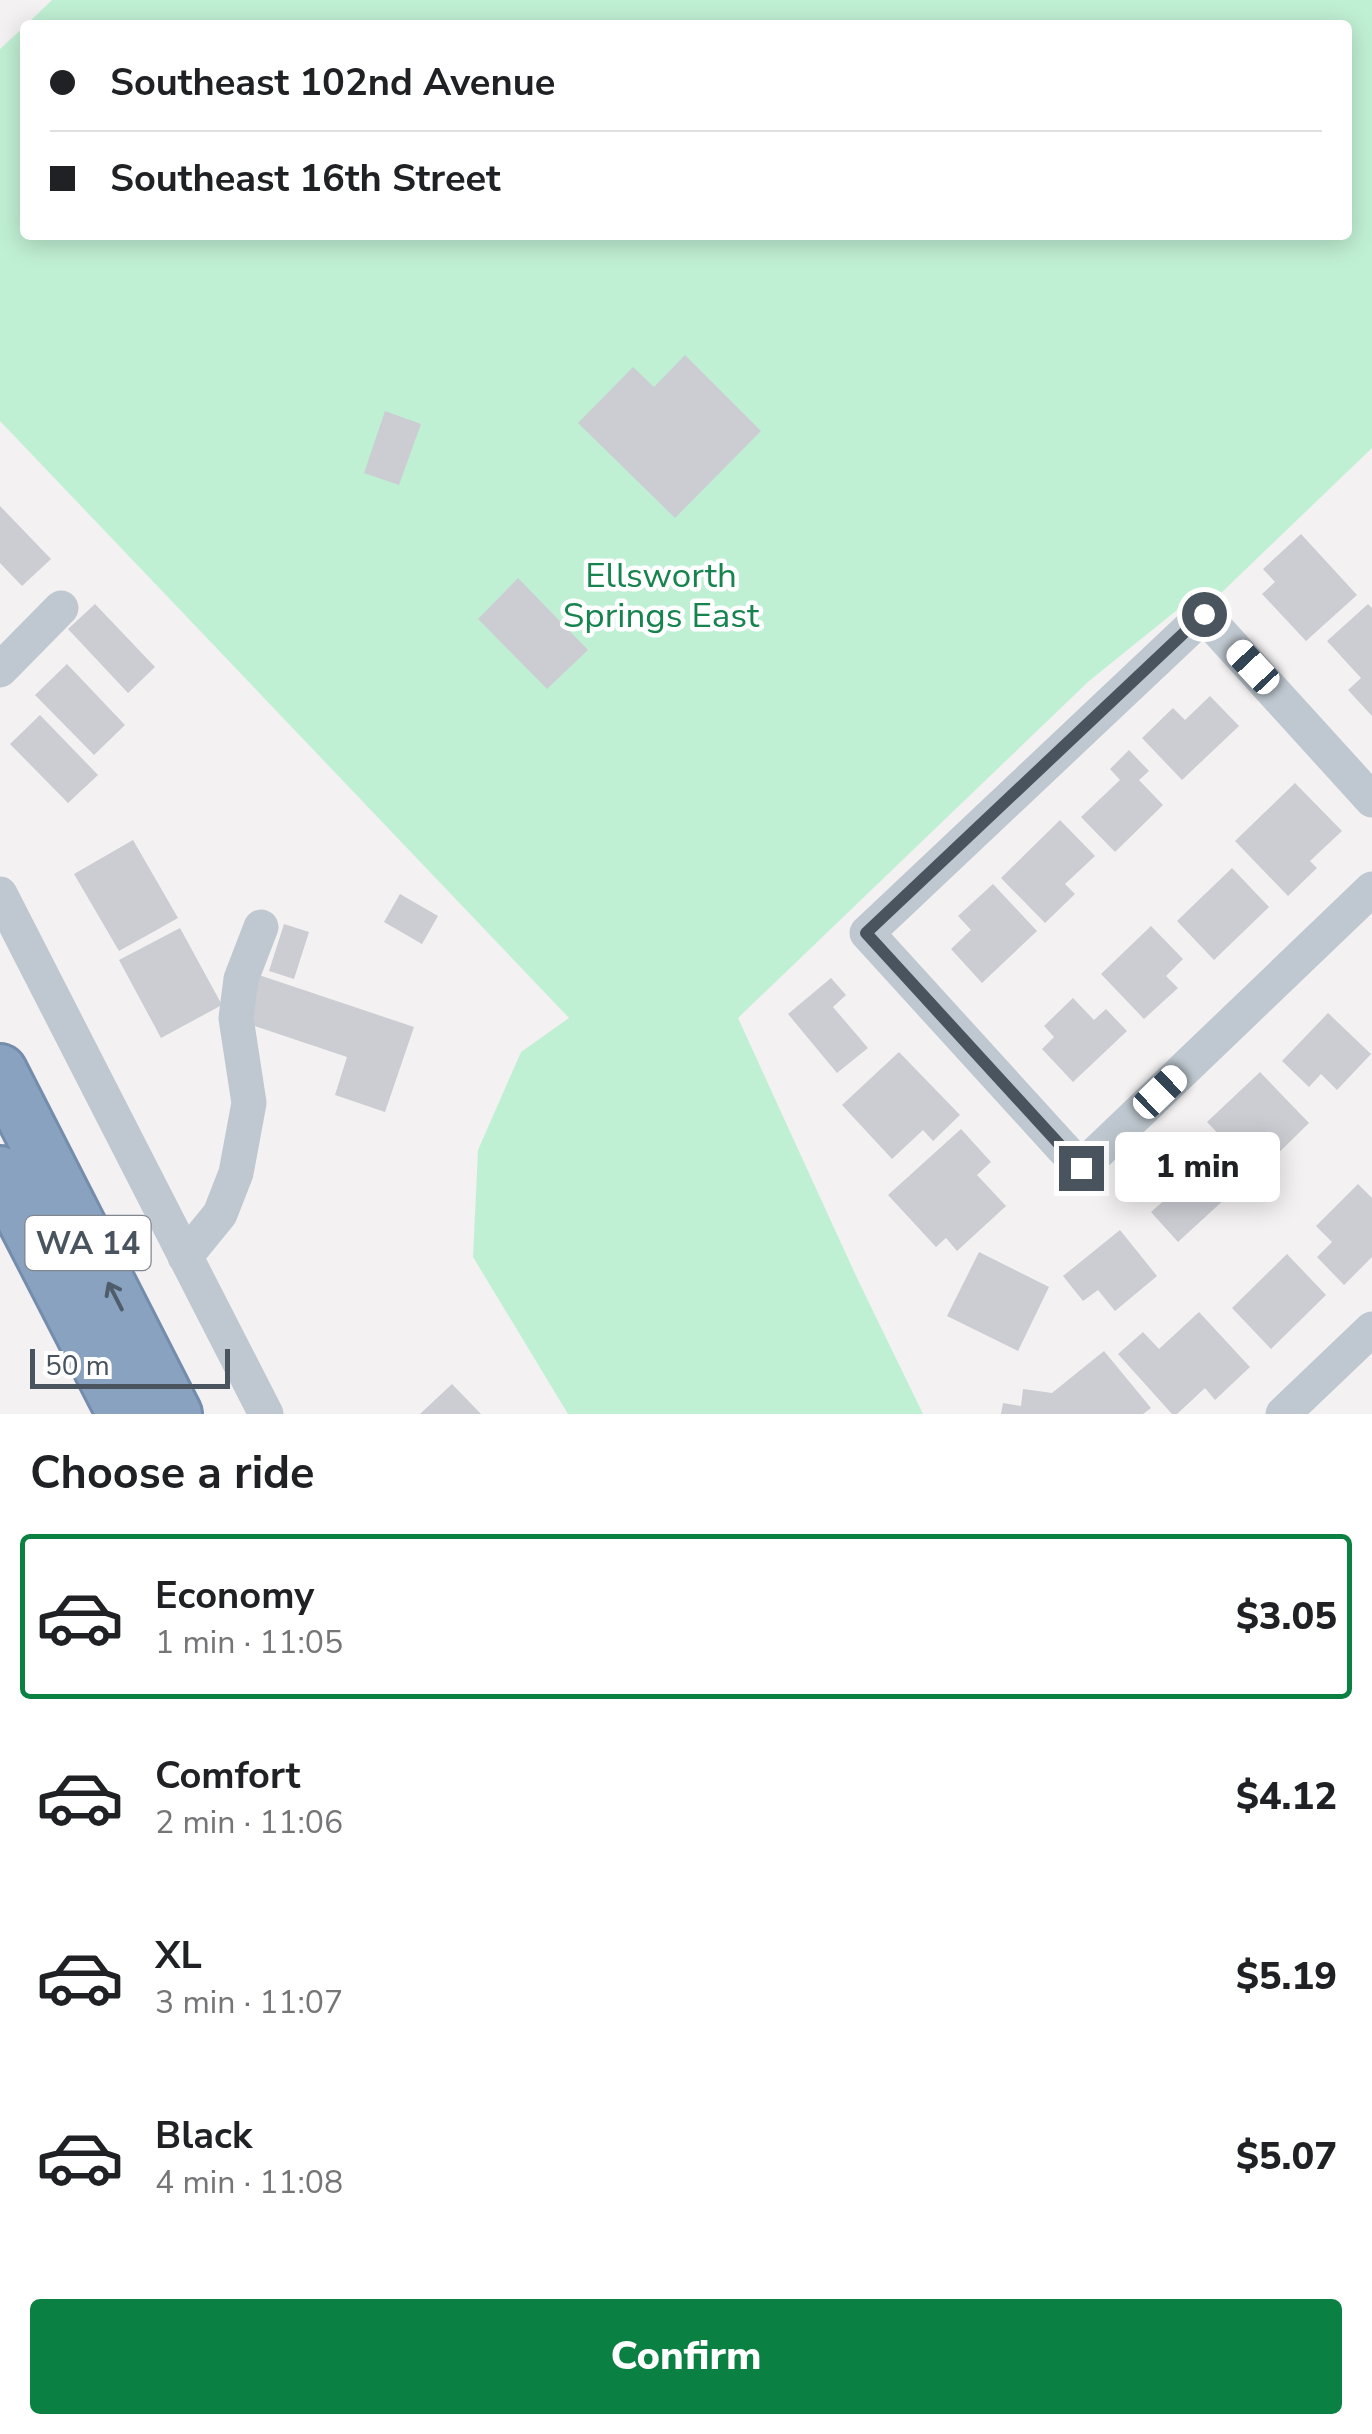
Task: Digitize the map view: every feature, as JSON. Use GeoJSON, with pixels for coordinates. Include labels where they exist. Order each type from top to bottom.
{"type":"FeatureCollection","features":[{"type":"Feature","properties":{"kind":"highway","name":"WA 14"},"geometry":{"type":"LineString","coordinates":[[0,1071],[175,1414]]}},
{"type":"Feature","properties":{"kind":"highway","name":"WA 14"},"geometry":{"type":"LineString","coordinates":[[0,1172],[124,1414]]}},
{"type":"Feature","properties":{"kind":"street"},"geometry":{"type":"LineString","coordinates":[[0,670],[61,608]]}},
{"type":"Feature","properties":{"kind":"street"},"geometry":{"type":"LineString","coordinates":[[1372,800],[1204,614],[866,933],[1081,1168],[1372,889]]}},
{"type":"Feature","properties":{"kind":"street"},"geometry":{"type":"LineString","coordinates":[[0,894],[266,1414]]}},
{"type":"Feature","properties":{"kind":"street"},"geometry":{"type":"LineString","coordinates":[[185,1256],[220,1214],[236,1174],[249,1103],[236,1018],[241,979],[261,927]]}},
{"type":"Feature","properties":{"kind":"street"},"geometry":{"type":"LineString","coordinates":[[1282,1414],[1372,1329]]}},
{"type":"Feature","properties":{"kind":"green space","name":"Ellsworth Springs East"},"geometry":{"type":"Polygon","coordinates":[[[52,0],[1372,0],[1372,448],[1219,595],[1187,602],[1089,681],[738,1018],[923,1414],[568,1414],[473,1257],[478,1150],[521,1052],[569,1018],[0,421],[0,49],[20,31],[20,240],[1352,240],[1352,20],[31,20],[52,0]]]}},
{"type":"Feature","properties":{"kind":"building"},"geometry":{"type":"Polygon","coordinates":[[[685,355],[761,431],[675,518],[578,423],[633,367],[654,387],[685,355]]]}},
{"type":"Feature","properties":{"kind":"building"},"geometry":{"type":"Polygon","coordinates":[[[385,411],[421,424],[399,485],[364,473],[385,411]]]}},
{"type":"Feature","properties":{"kind":"building"},"geometry":{"type":"Polygon","coordinates":[[[0,506],[51,559],[22,586],[0,563],[0,506]]]}},
{"type":"Feature","properties":{"kind":"building"},"geometry":{"type":"Polygon","coordinates":[[[1301,534],[1357,595],[1306,641],[1262,594],[1275,582],[1263,569],[1301,534]]]}},
{"type":"Feature","properties":{"kind":"building"},"geometry":{"type":"Polygon","coordinates":[[[518,578],[588,650],[547,689],[478,619],[518,578]]]}},
{"type":"Feature","properties":{"kind":"building"},"geometry":{"type":"Polygon","coordinates":[[[95,604],[155,667],[128,693],[68,629],[95,604]]]}},
{"type":"Feature","properties":{"kind":"building"},"geometry":{"type":"Polygon","coordinates":[[[1368,604],[1372,608],[1372,716],[1348,690],[1361,678],[1327,641],[1368,604]]]}},
{"type":"Feature","properties":{"kind":"building"},"geometry":{"type":"Polygon","coordinates":[[[67,664],[125,725],[94,755],[35,695],[67,664]]]}},
{"type":"Feature","properties":{"kind":"building"},"geometry":{"type":"Polygon","coordinates":[[[1210,696],[1239,726],[1182,780],[1142,738],[1173,708],[1185,720],[1210,696]]]}},
{"type":"Feature","properties":{"kind":"building"},"geometry":{"type":"Polygon","coordinates":[[[40,715],[98,775],[68,803],[10,744],[40,715]]]}},
{"type":"Feature","properties":{"kind":"building"},"geometry":{"type":"Polygon","coordinates":[[[1129,750],[1149,771],[1139,780],[1163,805],[1115,852],[1081,817],[1120,780],[1110,769],[1129,750]]]}},
{"type":"Feature","properties":{"kind":"building"},"geometry":{"type":"Polygon","coordinates":[[[1295,783],[1342,831],[1310,861],[1317,868],[1288,896],[1235,841],[1295,783]]]}},
{"type":"Feature","properties":{"kind":"building"},"geometry":{"type":"Polygon","coordinates":[[[1060,820],[1095,856],[1065,884],[1075,894],[1045,923],[1001,878],[1060,820]]]}},
{"type":"Feature","properties":{"kind":"building"},"geometry":{"type":"Polygon","coordinates":[[[133,840],[178,918],[119,951],[74,874],[133,840]]]}},
{"type":"Feature","properties":{"kind":"building"},"geometry":{"type":"Polygon","coordinates":[[[1232,868],[1269,907],[1214,960],[1177,921],[1232,868]]]}},
{"type":"Feature","properties":{"kind":"building"},"geometry":{"type":"Polygon","coordinates":[[[993,884],[1037,931],[982,983],[951,949],[971,930],[958,916],[993,884]]]}},
{"type":"Feature","properties":{"kind":"building"},"geometry":{"type":"Polygon","coordinates":[[[400,894],[438,916],[422,944],[384,922],[400,894]]]}},
{"type":"Feature","properties":{"kind":"building"},"geometry":{"type":"Polygon","coordinates":[[[284,924],[309,932],[294,979],[269,971],[284,924]]]}},
{"type":"Feature","properties":{"kind":"building"},"geometry":{"type":"Polygon","coordinates":[[[1151,926],[1183,959],[1166,976],[1178,988],[1144,1019],[1101,974],[1151,926]]]}},
{"type":"Feature","properties":{"kind":"building"},"geometry":{"type":"Polygon","coordinates":[[[180,928],[222,1005],[161,1038],[119,960],[180,928]]]}},
{"type":"Feature","properties":{"kind":"building"},"geometry":{"type":"Polygon","coordinates":[[[259,975],[414,1027],[385,1112],[335,1095],[347,1057],[243,1022],[259,975]]]}},
{"type":"Feature","properties":{"kind":"building"},"geometry":{"type":"Polygon","coordinates":[[[831,978],[846,995],[833,1007],[868,1048],[837,1073],[788,1014],[831,978]]]}},
{"type":"Feature","properties":{"kind":"building"},"geometry":{"type":"Polygon","coordinates":[[[1073,998],[1094,1020],[1106,1009],[1127,1031],[1073,1082],[1042,1049],[1054,1037],[1044,1026],[1073,998]]]}},
{"type":"Feature","properties":{"kind":"building"},"geometry":{"type":"Polygon","coordinates":[[[1328,1013],[1371,1054],[1337,1090],[1321,1074],[1309,1087],[1282,1061],[1328,1013]]]}},
{"type":"Feature","properties":{"kind":"building"},"geometry":{"type":"Polygon","coordinates":[[[899,1052],[960,1115],[933,1141],[923,1130],[892,1159],[842,1105],[899,1052]]]}},
{"type":"Feature","properties":{"kind":"building"},"geometry":{"type":"Polygon","coordinates":[[[1260,1072],[1309,1123],[1257,1174],[1207,1122],[1260,1072]]]}},
{"type":"Feature","properties":{"kind":"building"},"geometry":{"type":"Polygon","coordinates":[[[961,1129],[991,1162],[977,1175],[1006,1206],[957,1251],[946,1238],[936,1247],[888,1195],[961,1129]]]}},
{"type":"Feature","properties":{"kind":"building"},"geometry":{"type":"Polygon","coordinates":[[[1192,1159],[1227,1197],[1178,1242],[1151,1212],[1168,1197],[1160,1188],[1192,1159]]]}},
{"type":"Feature","properties":{"kind":"building"},"geometry":{"type":"Polygon","coordinates":[[[1358,1184],[1372,1198],[1372,1257],[1344,1285],[1317,1257],[1332,1242],[1316,1226],[1358,1184]]]}},
{"type":"Feature","properties":{"kind":"building"},"geometry":{"type":"Polygon","coordinates":[[[1120,1230],[1157,1276],[1115,1311],[1098,1290],[1083,1301],[1063,1276],[1120,1230]]]}},
{"type":"Feature","properties":{"kind":"building"},"geometry":{"type":"Polygon","coordinates":[[[979,1252],[1049,1287],[1018,1351],[947,1316],[979,1252]]]}},
{"type":"Feature","properties":{"kind":"building"},"geometry":{"type":"Polygon","coordinates":[[[1287,1254],[1326,1295],[1271,1349],[1232,1308],[1287,1254]]]}},
{"type":"Feature","properties":{"kind":"building"},"geometry":{"type":"Polygon","coordinates":[[[1199,1312],[1250,1367],[1215,1400],[1205,1388],[1177,1414],[1172,1414],[1118,1354],[1143,1332],[1159,1349],[1199,1312]]]}},
{"type":"Feature","properties":{"kind":"building"},"geometry":{"type":"Polygon","coordinates":[[[1104,1351],[1151,1408],[1143,1414],[1001,1414],[1003,1403],[1021,1406],[1023,1389],[1052,1393],[1104,1351]]]}},
{"type":"Feature","properties":{"kind":"building"},"geometry":{"type":"Polygon","coordinates":[[[452,1384],[481,1414],[420,1414],[452,1384]]]}},
{"type":"Feature","properties":{"kind":"route"},"geometry":{"type":"LineString","coordinates":[[1081,1168],[866,933],[1204,614]]}}]}
